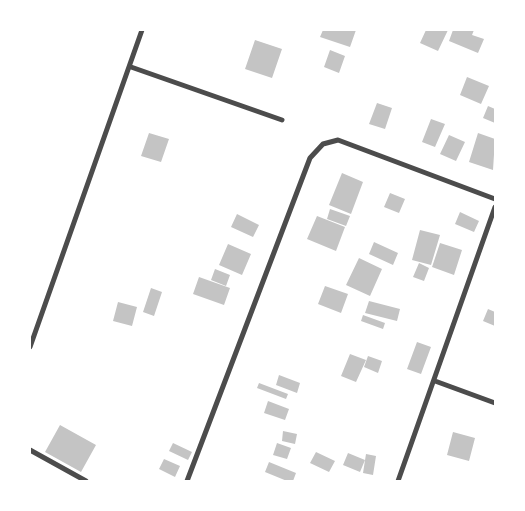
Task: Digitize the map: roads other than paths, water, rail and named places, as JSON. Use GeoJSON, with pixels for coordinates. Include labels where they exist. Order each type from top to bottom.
{"type":"FeatureCollection","features":[{"type":"Feature","properties":{"kind":"street"},"geometry":{"type":"LineString","coordinates":[[30,347],[131,67],[142,30]]}},
{"type":"Feature","properties":{"kind":"street"},"geometry":{"type":"LineString","coordinates":[[131,67],[282,120]]}},
{"type":"Feature","properties":{"kind":"street"},"geometry":{"type":"LineString","coordinates":[[187,481],[310,158],[323,144],[338,140],[495,199]]}},
{"type":"Feature","properties":{"kind":"street"},"geometry":{"type":"LineString","coordinates":[[398,481],[495,207]]}},
{"type":"Feature","properties":{"kind":"street"},"geometry":{"type":"LineString","coordinates":[[435,380],[495,403]]}},
{"type":"Feature","properties":{"kind":"street"},"geometry":{"type":"LineString","coordinates":[[30,450],[86,481]]}}]}
